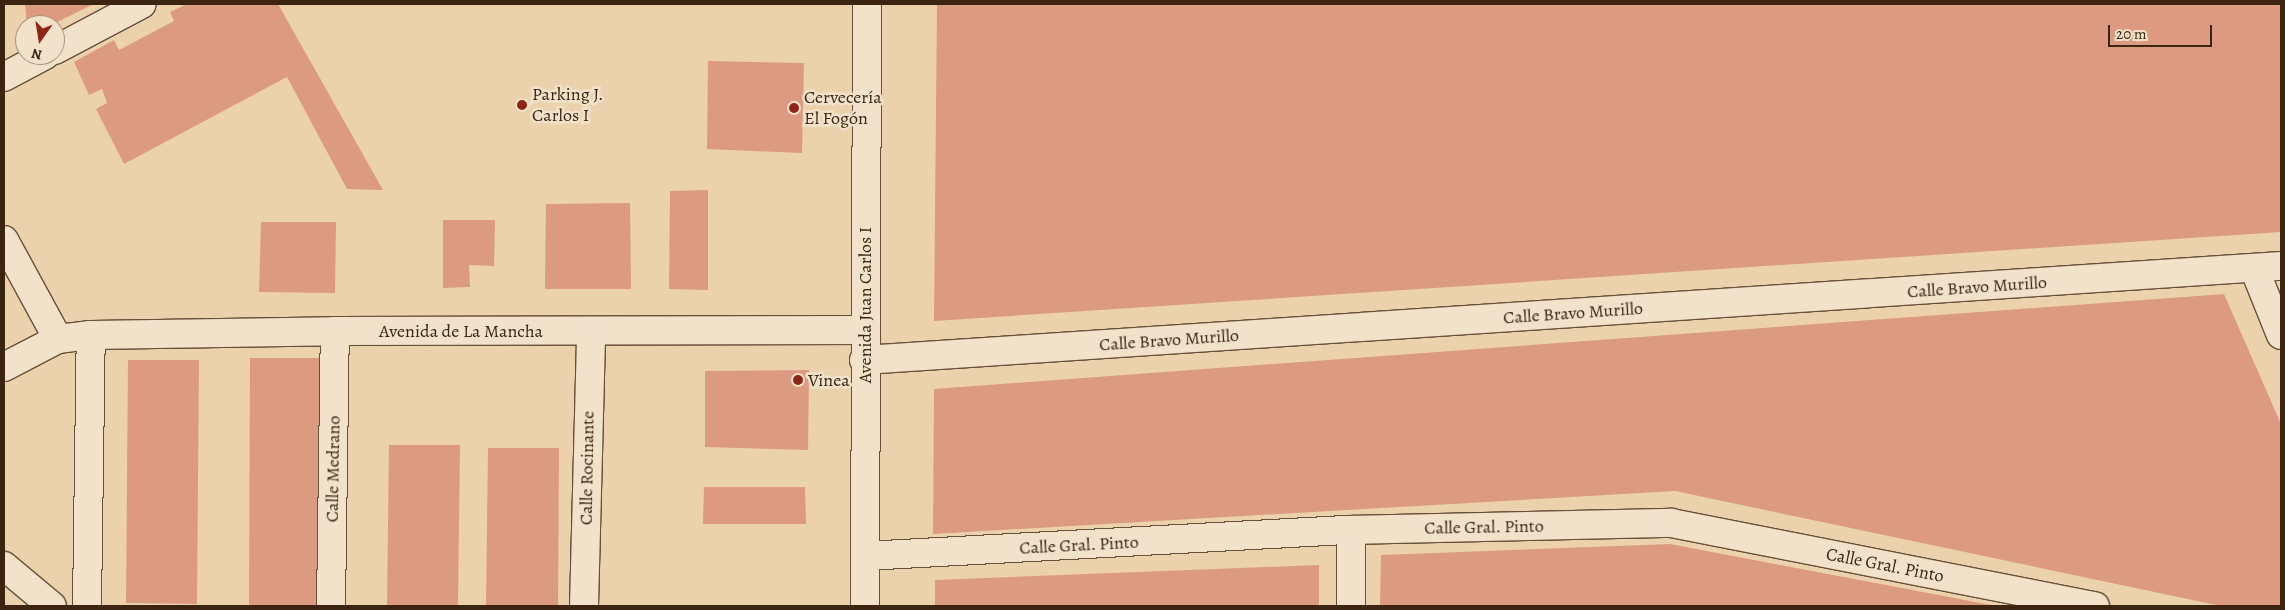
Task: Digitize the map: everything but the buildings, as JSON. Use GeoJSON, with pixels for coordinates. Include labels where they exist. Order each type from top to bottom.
{"type":"FeatureCollection","features":[{"type":"Feature","properties":{"kind":"street"},"geometry":{"type":"LineString","coordinates":[[65,45],[142,4]]}},
{"type":"Feature","properties":{"kind":"street","name":"Avenida Juan Carlos I"},"geometry":{"type":"LineString","coordinates":[[866,606],[864,360],[867,4]]}},
{"type":"Feature","properties":{"kind":"street"},"geometry":{"type":"LineString","coordinates":[[4,77],[26,65]]}},
{"type":"Feature","properties":{"kind":"street"},"geometry":{"type":"LineString","coordinates":[[4,240],[58,339]]}},
{"type":"Feature","properties":{"kind":"street","name":"Calle Bravo Murillo"},"geometry":{"type":"LineString","coordinates":[[864,360],[2281,266]]}},
{"type":"Feature","properties":{"kind":"street"},"geometry":{"type":"LineString","coordinates":[[2254,268],[2281,335]]}},
{"type":"Feature","properties":{"kind":"street","name":"Avenida de La Mancha"},"geometry":{"type":"LineString","coordinates":[[4,366],[58,339],[91,335],[336,331],[865,330]]}},
{"type":"Feature","properties":{"kind":"street","name":"Calle Medrano"},"geometry":{"type":"LineString","coordinates":[[331,606],[336,331]]}},
{"type":"Feature","properties":{"kind":"street","name":"Calle Rocinante"},"geometry":{"type":"LineString","coordinates":[[584,606],[591,331]]}},
{"type":"Feature","properties":{"kind":"street"},"geometry":{"type":"LineString","coordinates":[[87,606],[91,335]]}},
{"type":"Feature","properties":{"kind":"street","name":"Calle Gral. Pinto"},"geometry":{"type":"LineString","coordinates":[[865,556],[1351,530],[1671,523],[2095,606]]}},
{"type":"Feature","properties":{"kind":"street"},"geometry":{"type":"LineString","coordinates":[[1351,530],[1351,606]]}},
{"type":"Feature","properties":{"kind":"street"},"geometry":{"type":"LineString","coordinates":[[4,566],[52,606]]}},
{"type":"Feature","properties":{"kind":"place","name":"Parking J. Carlos I"},"geometry":{"type":"Point","coordinates":[522,105]}},
{"type":"Feature","properties":{"kind":"place","name":"Cervecería El Fogón"},"geometry":{"type":"Point","coordinates":[794,108]}},
{"type":"Feature","properties":{"kind":"place","name":"Vinea"},"geometry":{"type":"Point","coordinates":[798,380]}}]}
